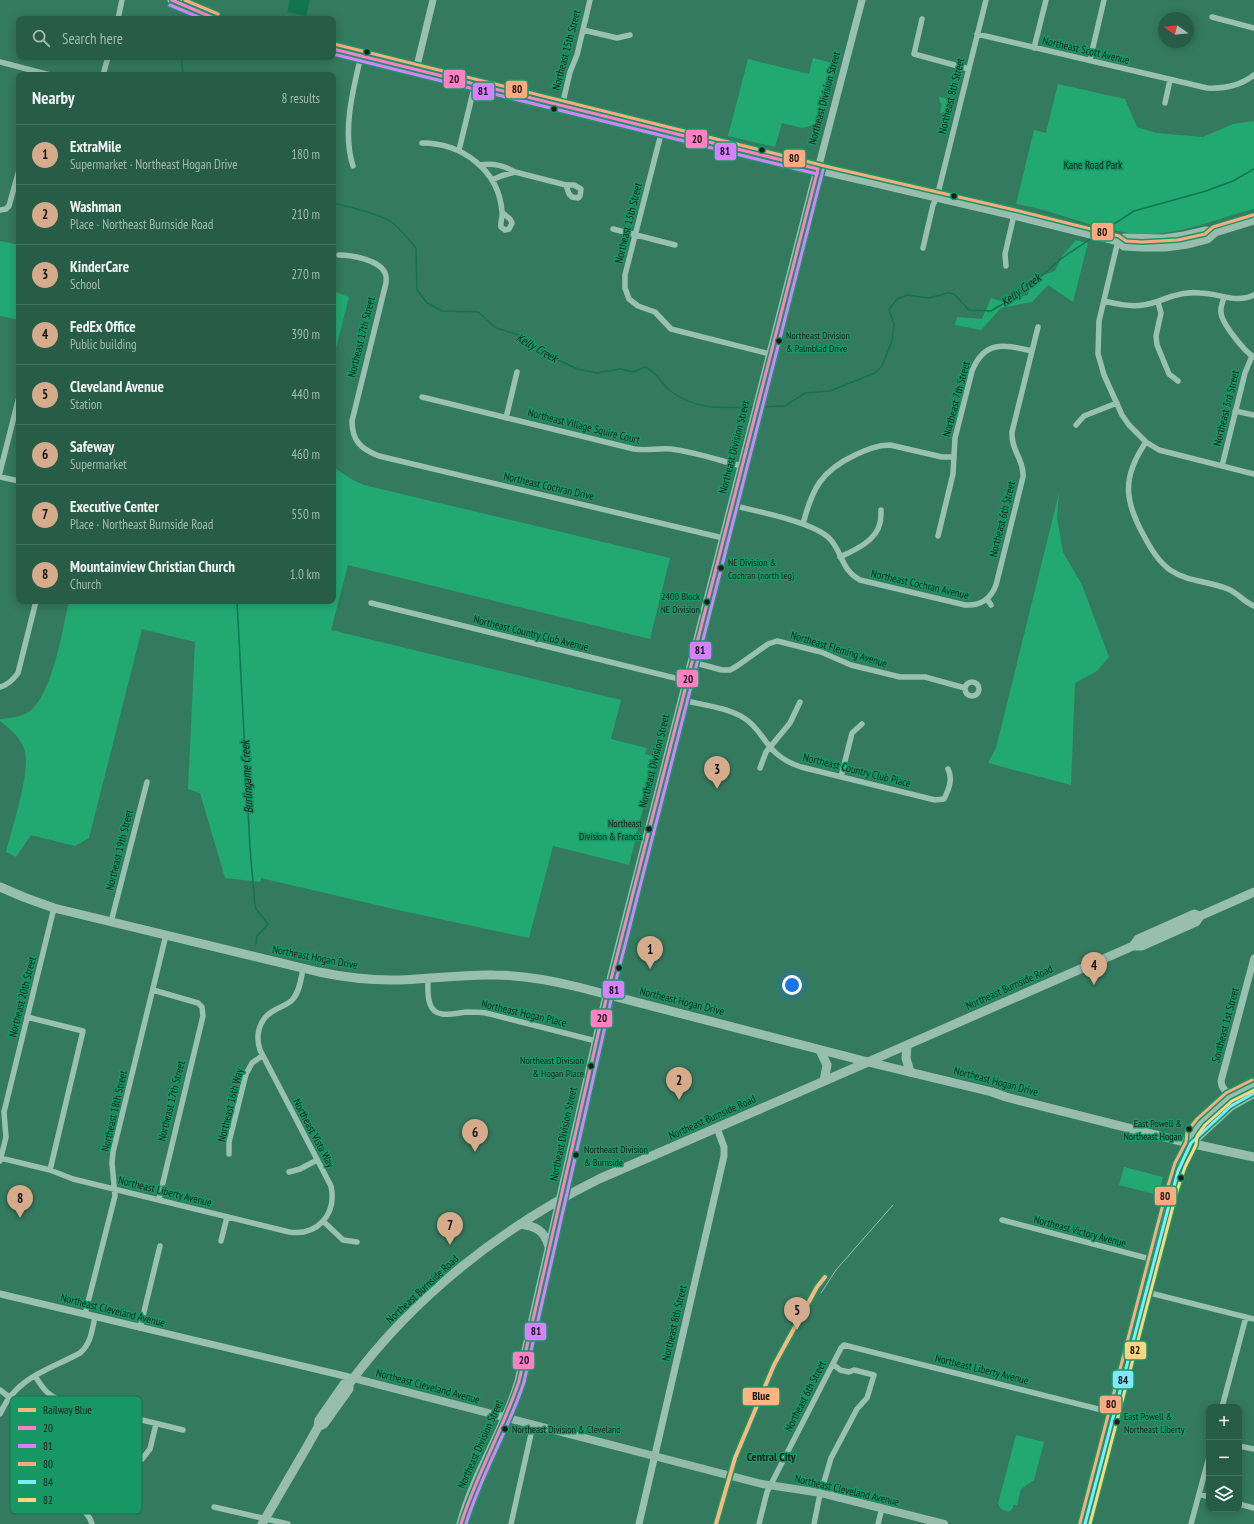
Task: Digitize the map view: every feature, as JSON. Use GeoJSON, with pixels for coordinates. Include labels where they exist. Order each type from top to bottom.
{"type":"FeatureCollection","features":[{"type":"Feature","properties":{"kind":"highway","name":"Northeast Hogan Drive"},"geometry":{"type":"LineString","coordinates":[[0,887],[54,908],[330,975],[391,980],[478,975],[510,975],[554,981],[868,1062]]}},
{"type":"Feature","properties":{"kind":"highway","name":"Northeast Burnside Road"},"geometry":{"type":"LineString","coordinates":[[868,1062],[1133,946],[1142,946],[1155,941],[1196,922],[1200,916],[1251,895]]}},
{"type":"Feature","properties":{"kind":"highway","name":"Northeast Burnside Road"},"geometry":{"type":"LineString","coordinates":[[1133,946],[1138,939],[1194,914],[1200,916]]}},
{"type":"Feature","properties":{"kind":"highway"},"geometry":{"type":"LineString","coordinates":[[1155,941],[1163,933],[1181,924],[1183,919]]}},
{"type":"Feature","properties":{"kind":"highway"},"geometry":{"type":"LineString","coordinates":[[907,1045],[906,1058],[910,1072]]}},
{"type":"Feature","properties":{"kind":"highway"},"geometry":{"type":"LineString","coordinates":[[820,1050],[827,1066],[824,1081]]}},
{"type":"Feature","properties":{"kind":"main road"},"geometry":{"type":"LineString","coordinates":[[172,0],[209,16]]}},
{"type":"Feature","properties":{"kind":"main road"},"geometry":{"type":"LineString","coordinates":[[336,50],[818,169],[1014,215],[1118,241],[1124,246],[1166,247],[1188,244],[1207,239],[1215,232],[1254,220]]}},
{"type":"Feature","properties":{"kind":"main road","name":"Northeast Division Street"},"geometry":{"type":"LineString","coordinates":[[461,1524],[470,1497],[506,1418],[519,1381],[607,995],[818,169]]}},
{"type":"Feature","properties":{"kind":"main road","name":"Northeast Burnside Road"},"geometry":{"type":"LineString","coordinates":[[263,1522],[318,1427],[319,1420],[344,1384],[351,1381],[385,1340],[427,1298],[476,1255],[520,1224],[599,1179],[868,1062]]}},
{"type":"Feature","properties":{"kind":"main road","name":"Northeast Hogan Drive"},"geometry":{"type":"LineString","coordinates":[[868,1062],[1254,1157]]}},
{"type":"Feature","properties":{"kind":"main road"},"geometry":{"type":"LineString","coordinates":[[1085,1524],[1176,1176],[1191,1142],[1192,1134],[1201,1122],[1228,1098],[1254,1084]]}},
{"type":"Feature","properties":{"kind":"main road"},"geometry":{"type":"LineString","coordinates":[[1191,1142],[1231,1106],[1254,1093]]}},
{"type":"Feature","properties":{"kind":"main road"},"geometry":{"type":"LineString","coordinates":[[520,1224],[529,1225],[540,1230],[546,1237],[550,1248]]}},
{"type":"Feature","properties":{"kind":"main road","name":"Northeast Cleveland Avenue"},"geometry":{"type":"LineString","coordinates":[[351,1381],[506,1418],[770,1485],[821,1493],[941,1524]]}},
{"type":"Feature","properties":{"kind":"street"},"geometry":{"type":"LineString","coordinates":[[119,16],[122,0]]}},
{"type":"Feature","properties":{"kind":"street"},"geometry":{"type":"LineString","coordinates":[[416,70],[433,0]]}},
{"type":"Feature","properties":{"kind":"street","name":"Northeast 15th Street"},"geometry":{"type":"LineString","coordinates":[[562,106],[570,72],[577,55],[590,0]]}},
{"type":"Feature","properties":{"kind":"street","name":"Northeast Division Street"},"geometry":{"type":"LineString","coordinates":[[818,169],[862,0]]}},
{"type":"Feature","properties":{"kind":"street","name":"Northeast 8th Street"},"geometry":{"type":"LineString","coordinates":[[923,248],[986,0]]}},
{"type":"Feature","properties":{"kind":"street"},"geometry":{"type":"LineString","coordinates":[[1034,48],[1046,0]]}},
{"type":"Feature","properties":{"kind":"street"},"geometry":{"type":"LineString","coordinates":[[1090,60],[1104,0]]}},
{"type":"Feature","properties":{"kind":"street"},"geometry":{"type":"LineString","coordinates":[[1212,17],[1254,28]]}},
{"type":"Feature","properties":{"kind":"street"},"geometry":{"type":"LineString","coordinates":[[922,19],[914,54],[969,69]]}},
{"type":"Feature","properties":{"kind":"street"},"geometry":{"type":"LineString","coordinates":[[583,30],[617,38],[630,35]]}},
{"type":"Feature","properties":{"kind":"street","name":"Northeast Scott Avenue"},"geometry":{"type":"LineString","coordinates":[[977,34],[1207,88],[1227,88],[1245,82],[1254,75]]}},
{"type":"Feature","properties":{"kind":"street"},"geometry":{"type":"LineString","coordinates":[[353,166],[349,152],[351,106],[361,56]]}},
{"type":"Feature","properties":{"kind":"street"},"geometry":{"type":"LineString","coordinates":[[104,72],[107,60]]}},
{"type":"Feature","properties":{"kind":"street"},"geometry":{"type":"LineString","coordinates":[[0,62],[36,72]]}},
{"type":"Feature","properties":{"kind":"street"},"geometry":{"type":"LineString","coordinates":[[1165,103],[1170,80]]}},
{"type":"Feature","properties":{"kind":"street"},"geometry":{"type":"LineString","coordinates":[[459,150],[475,84]]}},
{"type":"Feature","properties":{"kind":"street","name":"Northeast 13th Street"},"geometry":{"type":"LineString","coordinates":[[662,130],[625,275],[625,288],[629,299],[633,303],[658,315],[671,329],[770,354]]}},
{"type":"Feature","properties":{"kind":"street"},"geometry":{"type":"LineString","coordinates":[[422,143],[440,144],[459,150],[480,165],[492,180],[498,194],[502,213]]}},
{"type":"Feature","properties":{"kind":"street"},"geometry":{"type":"LineString","coordinates":[[480,165],[491,164],[566,185]]}},
{"type":"Feature","properties":{"kind":"street"},"geometry":{"type":"LineString","coordinates":[[492,180],[516,172]]}},
{"type":"Feature","properties":{"kind":"street"},"geometry":{"type":"LineString","coordinates":[[3,209],[11,201],[16,182]]}},
{"type":"Feature","properties":{"kind":"street"},"geometry":{"type":"LineString","coordinates":[[1006,266],[1005,254],[1014,215]]}},
{"type":"Feature","properties":{"kind":"street"},"geometry":{"type":"LineString","coordinates":[[613,229],[675,245]]}},
{"type":"Feature","properties":{"kind":"street"},"geometry":{"type":"LineString","coordinates":[[1118,241],[1098,332],[1098,354],[1101,366],[1129,425],[1146,442],[1159,450],[1254,474]]}},
{"type":"Feature","properties":{"kind":"street","name":"Northeast 17th Street"},"geometry":{"type":"LineString","coordinates":[[338,255],[351,255],[378,264],[386,274],[386,283],[352,421],[352,427],[356,439],[365,449],[370,452]]}},
{"type":"Feature","properties":{"kind":"street"},"geometry":{"type":"LineString","coordinates":[[1104,301],[1130,306],[1158,302],[1174,296],[1190,293],[1206,293],[1239,299],[1254,295]]}},
{"type":"Feature","properties":{"kind":"street"},"geometry":{"type":"LineString","coordinates":[[1224,297],[1221,312],[1224,322],[1253,357]]}},
{"type":"Feature","properties":{"kind":"street"},"geometry":{"type":"LineString","coordinates":[[1158,302],[1161,313],[1156,336],[1157,345],[1169,374],[1178,381]]}},
{"type":"Feature","properties":{"kind":"street","name":"Northeast 6th Street"},"geometry":{"type":"LineString","coordinates":[[987,600],[996,585],[1023,477],[1022,465],[1012,444],[1012,432],[1038,327]]}},
{"type":"Feature","properties":{"kind":"street","name":"Northeast 7th Street"},"geometry":{"type":"LineString","coordinates":[[938,536],[952,474],[955,438],[972,371],[976,361],[987,351],[1000,346],[1008,346],[1032,351]]}},
{"type":"Feature","properties":{"kind":"street","name":"Northeast 3rd Street"},"geometry":{"type":"LineString","coordinates":[[1222,466],[1245,373],[1253,357]]}},
{"type":"Feature","properties":{"kind":"street"},"geometry":{"type":"LineString","coordinates":[[506,418],[517,372]]}},
{"type":"Feature","properties":{"kind":"street","name":"Northeast Village Squire Court"},"geometry":{"type":"LineString","coordinates":[[422,397],[643,451],[660,448],[680,450],[741,466]]}},
{"type":"Feature","properties":{"kind":"street"},"geometry":{"type":"LineString","coordinates":[[1076,425],[1084,416],[1117,402]]}},
{"type":"Feature","properties":{"kind":"street"},"geometry":{"type":"LineString","coordinates":[[0,472],[3,449],[16,407]]}},
{"type":"Feature","properties":{"kind":"street"},"geometry":{"type":"LineString","coordinates":[[1236,410],[1254,415]]}},
{"type":"Feature","properties":{"kind":"street"},"geometry":{"type":"LineString","coordinates":[[1146,442],[1137,456],[1131,470],[1128,486],[1130,504],[1137,523],[1153,552],[1162,563],[1171,570],[1186,578],[1230,590],[1254,606]]}},
{"type":"Feature","properties":{"kind":"street"},"geometry":{"type":"LineString","coordinates":[[803,524],[812,494],[825,474],[842,461],[868,449],[883,445],[890,445],[942,456],[954,457]]}},
{"type":"Feature","properties":{"kind":"street","name":"Northeast Cochran Drive"},"geometry":{"type":"LineString","coordinates":[[370,452],[379,456],[723,538]]}},
{"type":"Feature","properties":{"kind":"street"},"geometry":{"type":"LineString","coordinates":[[0,476],[16,480]]}},
{"type":"Feature","properties":{"kind":"street","name":"Northeast Cochran Avenue"},"geometry":{"type":"LineString","coordinates":[[731,506],[803,524],[822,532],[830,538],[850,574],[860,580],[965,606],[977,605],[987,600]]}},
{"type":"Feature","properties":{"kind":"street"},"geometry":{"type":"LineString","coordinates":[[840,557],[856,550],[867,542],[876,532],[880,523],[881,510]]}},
{"type":"Feature","properties":{"kind":"street"},"geometry":{"type":"LineString","coordinates":[[987,600],[991,605]]}},
{"type":"Feature","properties":{"kind":"street","name":"Northeast Country Club Avenue"},"geometry":{"type":"LineString","coordinates":[[371,603],[687,681]]}},
{"type":"Feature","properties":{"kind":"street"},"geometry":{"type":"LineString","coordinates":[[0,686],[8,684],[18,673],[35,604]]}},
{"type":"Feature","properties":{"kind":"street","name":"Northeast Fleming Avenue"},"geometry":{"type":"LineString","coordinates":[[692,662],[722,670],[730,670],[738,666],[768,644],[777,641],[821,652],[862,668],[900,677],[924,677],[965,688]]}},
{"type":"Feature","properties":{"kind":"street","name":"Northeast Country Club Place"},"geometry":{"type":"LineString","coordinates":[[682,700],[731,712],[744,718],[758,729],[777,755],[787,762],[801,767],[935,800],[944,799],[948,792],[951,779],[948,769]]}},
{"type":"Feature","properties":{"kind":"street"},"geometry":{"type":"LineString","coordinates":[[760,768],[770,747],[790,723],[800,702]]}},
{"type":"Feature","properties":{"kind":"street"},"geometry":{"type":"LineString","coordinates":[[841,777],[852,733],[862,724]]}},
{"type":"Feature","properties":{"kind":"street","name":"Northeast 19th Street"},"geometry":{"type":"LineString","coordinates":[[111,922],[147,782]]}},
{"type":"Feature","properties":{"kind":"street","name":"Northeast 20th Street"},"geometry":{"type":"LineString","coordinates":[[0,1159],[6,1137],[3,1118],[54,908]]}},
{"type":"Feature","properties":{"kind":"street","name":"Northeast 18th Street"},"geometry":{"type":"LineString","coordinates":[[84,1314],[115,1196],[112,1163],[114,1152],[166,935]]}},
{"type":"Feature","properties":{"kind":"street","name":"Southeast 1st Street"},"geometry":{"type":"LineString","coordinates":[[1228,1098],[1221,1081],[1254,958]]}},
{"type":"Feature","properties":{"kind":"street"},"geometry":{"type":"LineString","coordinates":[[262,1056],[257,1039],[261,1023],[268,1014],[288,1004],[293,999],[298,990],[303,968]]}},
{"type":"Feature","properties":{"kind":"street","name":"Northeast Hogan Place"},"geometry":{"type":"LineString","coordinates":[[428,978],[430,1004],[433,1009],[439,1013],[486,1013],[596,1041]]}},
{"type":"Feature","properties":{"kind":"street","name":"Northeast 17th Street"},"geometry":{"type":"LineString","coordinates":[[153,990],[198,1003],[202,1007],[203,1016],[159,1199]]}},
{"type":"Feature","properties":{"kind":"street"},"geometry":{"type":"LineString","coordinates":[[27,1017],[83,1031],[50,1170]]}},
{"type":"Feature","properties":{"kind":"street","name":"Northeast 16th Way"},"geometry":{"type":"LineString","coordinates":[[230,1154],[228,1142],[246,1074],[252,1063],[262,1056]]}},
{"type":"Feature","properties":{"kind":"street","name":"Northeast Vista Way"},"geometry":{"type":"LineString","coordinates":[[262,1056],[329,1181],[332,1193],[330,1211],[323,1221]]}},
{"type":"Feature","properties":{"kind":"street"},"geometry":{"type":"LineString","coordinates":[[0,1099],[7,1100]]}},
{"type":"Feature","properties":{"kind":"street","name":"Northeast 8th Street"},"geometry":{"type":"LineString","coordinates":[[639,1524],[724,1156],[724,1147],[717,1128]]}},
{"type":"Feature","properties":{"kind":"street","name":"Northeast Liberty Avenue"},"geometry":{"type":"LineString","coordinates":[[0,1159],[50,1170],[74,1179],[227,1217],[295,1232],[313,1229],[323,1221]]}},
{"type":"Feature","properties":{"kind":"street"},"geometry":{"type":"LineString","coordinates":[[289,1172],[300,1169],[317,1160]]}},
{"type":"Feature","properties":{"kind":"street"},"geometry":{"type":"LineString","coordinates":[[221,1241],[227,1217]]}},
{"type":"Feature","properties":{"kind":"street","name":"Northeast Victory Avenue"},"geometry":{"type":"LineString","coordinates":[[1002,1220],[1154,1260]]}},
{"type":"Feature","properties":{"kind":"street"},"geometry":{"type":"LineString","coordinates":[[323,1221],[343,1240],[357,1242]]}},
{"type":"Feature","properties":{"kind":"street"},"geometry":{"type":"LineString","coordinates":[[140,1328],[160,1246]]}},
{"type":"Feature","properties":{"kind":"street"},"geometry":{"type":"LineString","coordinates":[[1146,1292],[1254,1318]]}},
{"type":"Feature","properties":{"kind":"street","name":"Northeast Cleveland Avenue"},"geometry":{"type":"LineString","coordinates":[[0,1294],[351,1381]]}},
{"type":"Feature","properties":{"kind":"street"},"geometry":{"type":"LineString","coordinates":[[0,1414],[9,1397],[24,1382],[75,1356],[85,1349],[88,1344],[95,1317]]}},
{"type":"Feature","properties":{"kind":"street"},"geometry":{"type":"LineString","coordinates":[[1223,1404],[1246,1317]]}},
{"type":"Feature","properties":{"kind":"street","name":"Northeast 6th Street"},"geometry":{"type":"LineString","coordinates":[[759,1524],[770,1485],[844,1345]]}},
{"type":"Feature","properties":{"kind":"street","name":"Northeast Liberty Avenue"},"geometry":{"type":"LineString","coordinates":[[844,1345],[1114,1413]]}},
{"type":"Feature","properties":{"kind":"street"},"geometry":{"type":"LineString","coordinates":[[814,1524],[821,1493],[833,1454],[857,1409],[867,1398],[874,1375],[854,1370],[849,1372],[840,1370],[833,1364]]}},
{"type":"Feature","properties":{"kind":"street"},"geometry":{"type":"LineString","coordinates":[[35,1376],[44,1390],[52,1396]]}},
{"type":"Feature","properties":{"kind":"street"},"geometry":{"type":"LineString","coordinates":[[0,1390],[9,1397]]}},
{"type":"Feature","properties":{"kind":"street"},"geometry":{"type":"LineString","coordinates":[[142,1420],[183,1430]]}},
{"type":"Feature","properties":{"kind":"street"},"geometry":{"type":"LineString","coordinates":[[142,1459],[150,1449],[156,1424]]}},
{"type":"Feature","properties":{"kind":"street"},"geometry":{"type":"LineString","coordinates":[[511,1524],[533,1425]]}},
{"type":"Feature","properties":{"kind":"street"},"geometry":{"type":"LineString","coordinates":[[1242,1447],[1254,1449]]}},
{"type":"Feature","properties":{"kind":"street"},"geometry":{"type":"LineString","coordinates":[[1191,1524],[1206,1468]]}},
{"type":"Feature","properties":{"kind":"street"},"geometry":{"type":"LineString","coordinates":[[1199,1494],[1206,1496]]}},
{"type":"Feature","properties":{"kind":"street"},"geometry":{"type":"LineString","coordinates":[[1242,1505],[1254,1508]]}},
{"type":"Feature","properties":{"kind":"street"},"geometry":{"type":"LineString","coordinates":[[214,1507],[263,1522],[288,1524]]}},
{"type":"Feature","properties":{"kind":"street"},"geometry":{"type":"LineString","coordinates":[[878,1524],[882,1508]]}},
{"type":"Feature","properties":{"kind":"street"},"geometry":{"type":"LineString","coordinates":[[87,1514],[92,1524]]}},
{"type":"Feature","properties":{"kind":"green space"},"geometry":{"type":"Polygon","coordinates":[[[813,58],[836,64],[818,124],[802,128],[782,123],[775,147],[728,136],[748,59],[809,74],[813,58]]]}},
{"type":"Feature","properties":{"kind":"green space","name":"Kane Road Park"},"geometry":{"type":"Polygon","coordinates":[[[1058,84],[1125,99],[1137,127],[1156,133],[1203,137],[1233,124],[1254,121],[1254,209],[1177,231],[1150,234],[1116,231],[1033,207],[1016,204],[1034,130],[1046,133],[1058,84]]]}},
{"type":"Feature","properties":{"kind":"green space"},"geometry":{"type":"Polygon","coordinates":[[[939,97],[950,99],[947,111],[940,113],[942,104],[940,103],[939,97]]]}},
{"type":"Feature","properties":{"kind":"green space"},"geometry":{"type":"Polygon","coordinates":[[[1076,240],[1088,243],[1073,302],[1048,285],[1032,302],[1001,308],[981,330],[955,325],[957,317],[982,319],[991,298],[1000,301],[1028,295],[1032,285],[1037,279],[1055,271],[1062,256],[1076,240]]]}},
{"type":"Feature","properties":{"kind":"green space"},"geometry":{"type":"Polygon","coordinates":[[[0,241],[16,244],[16,319],[0,316],[0,241]]]}},
{"type":"Feature","properties":{"kind":"green space"},"geometry":{"type":"Polygon","coordinates":[[[336,292],[349,297],[336,348],[336,292]]]}},
{"type":"Feature","properties":{"kind":"green space"},"geometry":{"type":"Polygon","coordinates":[[[336,469],[364,485],[670,558],[650,639],[348,565],[331,630],[621,700],[611,739],[647,748],[645,754],[656,757],[629,865],[553,846],[529,938],[398,910],[261,878],[260,882],[225,878],[200,793],[188,789],[195,642],[142,629],[89,838],[75,846],[31,835],[16,857],[6,852],[23,787],[26,762],[25,752],[21,742],[8,727],[0,721],[0,719],[23,715],[30,711],[38,703],[45,691],[56,660],[68,604],[336,604],[336,469]]]}},
{"type":"Feature","properties":{"kind":"green space"},"geometry":{"type":"Polygon","coordinates":[[[1059,493],[1057,518],[1063,552],[1082,585],[1109,657],[1097,671],[1075,683],[1071,785],[988,763],[996,748],[1059,493]]]}},
{"type":"Feature","properties":{"kind":"green space"},"geometry":{"type":"Polygon","coordinates":[[[1124,1167],[1163,1177],[1158,1195],[1119,1185],[1124,1167]]]}},
{"type":"Feature","properties":{"kind":"green space"},"geometry":{"type":"Polygon","coordinates":[[[1016,1435],[1044,1442],[1034,1480],[1021,1489],[1017,1505],[1013,1505],[1013,1508],[1009,1512],[1001,1509],[998,1504],[1016,1435]]]}},
{"type":"Feature","properties":{"kind":"shaded area"},"geometry":{"type":"Polygon","coordinates":[[[290,0],[310,0],[306,16],[287,12],[290,0]]]}},
{"type":"Feature","properties":{"kind":"waterway","name":"Kelly Creek"},"geometry":{"type":"LineString","coordinates":[[181,60],[183,72]]}},
{"type":"Feature","properties":{"kind":"waterway","name":"Kelly Creek"},"geometry":{"type":"LineString","coordinates":[[1100,233],[1134,211],[1206,191],[1233,181],[1254,169]]}},
{"type":"Feature","properties":{"kind":"waterway","name":"Kelly Creek"},"geometry":{"type":"LineString","coordinates":[[336,204],[378,215],[390,221],[404,234],[416,248],[417,290],[427,303],[442,311],[478,312],[496,328],[522,336],[549,356],[578,369],[597,373],[620,369],[633,372],[645,367],[653,372],[672,392],[691,402],[711,407],[754,407]]}},
{"type":"Feature","properties":{"kind":"waterway","name":"Kelly Creek"},"geometry":{"type":"LineString","coordinates":[[761,407],[785,406],[805,393],[830,391],[875,373],[882,366],[892,341],[894,324],[889,310],[897,299],[907,295],[929,298],[948,293],[954,294],[969,310],[991,311],[1023,292],[1062,258],[1092,238]]}},
{"type":"Feature","properties":{"kind":"waterway","name":"Burlingame Creek"},"geometry":{"type":"LineString","coordinates":[[237,604],[250,848],[255,905],[256,909],[268,924],[257,936],[256,944]]}},
{"type":"Feature","properties":{"kind":"tram line"},"geometry":{"type":"LineString","coordinates":[[821,1293],[836,1270],[893,1205]]}},
{"type":"Feature","properties":{"kind":"rail line","name":"Blue"},"geometry":{"type":"LineString","coordinates":[[716,1524],[735,1458],[774,1365],[817,1287],[825,1277]]}},
{"type":"Feature","properties":{"kind":"transit line","name":"20"},"geometry":{"type":"LineString","coordinates":[[172,0],[209,16]]}},
{"type":"Feature","properties":{"kind":"transit line","name":"80"},"geometry":{"type":"LineString","coordinates":[[185,0],[218,14]]}},
{"type":"Feature","properties":{"kind":"transit line","name":"81"},"geometry":{"type":"LineString","coordinates":[[170,5],[196,16]]}},
{"type":"Feature","properties":{"kind":"transit line","name":"80"},"geometry":{"type":"LineString","coordinates":[[336,44],[829,167],[1015,210],[1119,236],[1126,241],[1142,242],[1178,240],[1205,234],[1213,227],[1253,215]]}},
{"type":"Feature","properties":{"kind":"transit line","name":"20"},"geometry":{"type":"LineString","coordinates":[[336,50],[818,169]]}},
{"type":"Feature","properties":{"kind":"transit line","name":"81"},"geometry":{"type":"LineString","coordinates":[[336,55],[817,174]]}},
{"type":"Feature","properties":{"kind":"transit line","name":"20"},"geometry":{"type":"LineString","coordinates":[[461,1524],[474,1488],[513,1399],[519,1381],[607,995],[818,169]]}},
{"type":"Feature","properties":{"kind":"transit line","name":"81"},"geometry":{"type":"LineString","coordinates":[[466,1524],[479,1488],[518,1400],[524,1382],[612,996],[823,170]]}},
{"type":"Feature","properties":{"kind":"transit line","name":"80"},"geometry":{"type":"LineString","coordinates":[[1080,1523],[1167,1189],[1175,1163],[1186,1142],[1187,1132],[1197,1119],[1226,1093],[1252,1080]]}},
{"type":"Feature","properties":{"kind":"transit line","name":"82"},"geometry":{"type":"LineString","coordinates":[[1090,1524],[1177,1191],[1185,1167],[1196,1145],[1197,1136],[1205,1125],[1232,1101],[1254,1090]]}},
{"type":"Feature","properties":{"kind":"transit line","name":"84"},"geometry":{"type":"LineString","coordinates":[[1085,1524],[1178,1171],[1191,1143],[1231,1106],[1254,1093]]}},
{"type":"Feature","properties":{"kind":"place","name":"Northeast Division & Palmblad Drive"},"geometry":{"type":"Point","coordinates":[779,341]}},
{"type":"Feature","properties":{"kind":"place","name":"NE Division & Cochran (north leg)"},"geometry":{"type":"Point","coordinates":[721,568]}},
{"type":"Feature","properties":{"kind":"place","name":"2400 Block NE Division"},"geometry":{"type":"Point","coordinates":[707,602]}},
{"type":"Feature","properties":{"kind":"place","name":"KinderCare"},"geometry":{"type":"Point","coordinates":[717,789]}},
{"type":"Feature","properties":{"kind":"place","name":"Northeast Division & Francis"},"geometry":{"type":"Point","coordinates":[649,829]}},
{"type":"Feature","properties":{"kind":"place","name":"ExtraMile"},"geometry":{"type":"Point","coordinates":[650,969]}},
{"type":"Feature","properties":{"kind":"place","name":"FedEx Office"},"geometry":{"type":"Point","coordinates":[1094,985]}},
{"type":"Feature","properties":{"kind":"place","name":"Northeast Division & Hogan Place"},"geometry":{"type":"Point","coordinates":[591,1066]}},
{"type":"Feature","properties":{"kind":"place","name":"Washman"},"geometry":{"type":"Point","coordinates":[679,1100]}},
{"type":"Feature","properties":{"kind":"place","name":"East Powell & Northeast Hogan"},"geometry":{"type":"Point","coordinates":[1189,1129]}},
{"type":"Feature","properties":{"kind":"place","name":"Safeway"},"geometry":{"type":"Point","coordinates":[475,1152]}},
{"type":"Feature","properties":{"kind":"place","name":"Northeast Division & Burnside"},"geometry":{"type":"Point","coordinates":[576,1155]}},
{"type":"Feature","properties":{"kind":"place","name":"Mountainview Christian Church"},"geometry":{"type":"Point","coordinates":[20,1218]}},
{"type":"Feature","properties":{"kind":"place","name":"Executive Center"},"geometry":{"type":"Point","coordinates":[450,1245]}},
{"type":"Feature","properties":{"kind":"place","name":"Cleveland Avenue"},"geometry":{"type":"Point","coordinates":[797,1330]}},
{"type":"Feature","properties":{"kind":"place","name":"East Powell & Northeast Liberty"},"geometry":{"type":"Point","coordinates":[1117,1422]}},
{"type":"Feature","properties":{"kind":"place","name":"Northeast Division & Cleveland"},"geometry":{"type":"Point","coordinates":[505,1429]}},
{"type":"Feature","properties":{"kind":"district","name":"Central City"},"geometry":{"type":"Point","coordinates":[771,1457]}}]}
